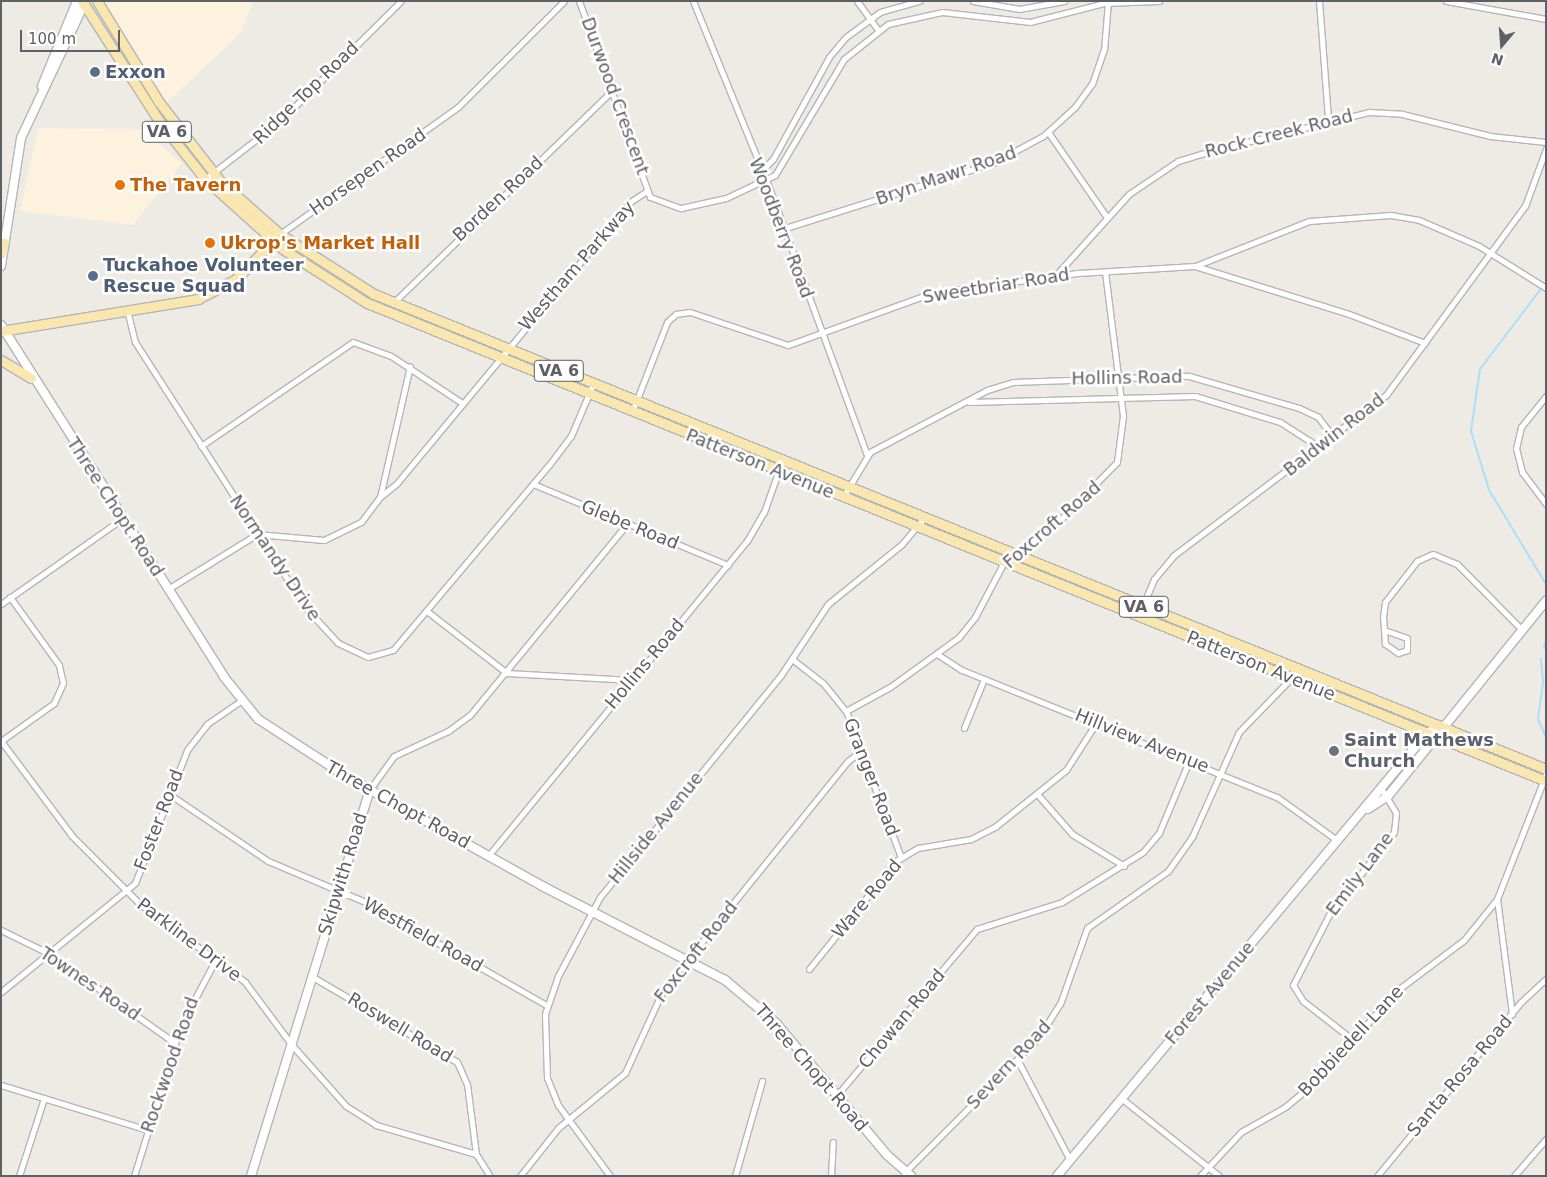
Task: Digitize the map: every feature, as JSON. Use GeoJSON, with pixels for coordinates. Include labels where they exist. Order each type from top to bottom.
{"type":"FeatureCollection","features":[{"type":"Feature","properties":{"kind":"main road","name":"Patterson Avenue"},"geometry":{"type":"LineString","coordinates":[[97,1],[159,102],[209,176],[280,234],[393,303],[505,350],[1546,769]]}},
{"type":"Feature","properties":{"kind":"main road","name":"Patterson Avenue"},"geometry":{"type":"LineString","coordinates":[[82,2],[159,121],[272,241],[320,276],[386,312],[1138,617],[1437,737],[1545,778]]}},
{"type":"Feature","properties":{"kind":"main road"},"geometry":{"type":"LineString","coordinates":[[1,266],[4,221],[19,145],[40,93],[82,2]]}},
{"type":"Feature","properties":{"kind":"main road","name":"Horsepen Road"},"geometry":{"type":"LineString","coordinates":[[2,330],[187,302],[217,292],[280,234]]}},
{"type":"Feature","properties":{"kind":"main road"},"geometry":{"type":"LineString","coordinates":[[1,254],[4,242]]}},
{"type":"Feature","properties":{"kind":"main road","name":"Three Chopt Road"},"geometry":{"type":"LineString","coordinates":[[2,330],[31,378],[242,700],[287,741],[488,856],[591,911],[688,959],[760,1008],[906,1175]]}},
{"type":"Feature","properties":{"kind":"main road"},"geometry":{"type":"LineString","coordinates":[[1,360],[31,378]]}},
{"type":"Feature","properties":{"kind":"main road","name":"Forest Avenue"},"geometry":{"type":"LineString","coordinates":[[1364,811],[1388,796],[1437,737],[1441,726],[1546,601]]}},
{"type":"Feature","properties":{"kind":"main road","name":"Forest Avenue"},"geometry":{"type":"LineString","coordinates":[[1057,1176],[1339,841],[1427,733],[1441,726]]}},
{"type":"Feature","properties":{"kind":"main road","name":"Skipwith Road"},"geometry":{"type":"LineString","coordinates":[[250,1176],[370,789]]}},
{"type":"Feature","properties":{"kind":"street","name":"Ridge Top Road"},"geometry":{"type":"LineString","coordinates":[[209,176],[280,121],[401,1]]}},
{"type":"Feature","properties":{"kind":"street","name":"Horsepen Road"},"geometry":{"type":"LineString","coordinates":[[280,234],[458,107],[564,1]]}},
{"type":"Feature","properties":{"kind":"street","name":"Durwood Crescent"},"geometry":{"type":"LineString","coordinates":[[579,1],[613,90],[647,191]]}},
{"type":"Feature","properties":{"kind":"street","name":"Woodberry Road"},"geometry":{"type":"LineString","coordinates":[[693,1],[765,182],[867,455]]}},
{"type":"Feature","properties":{"kind":"street"},"geometry":{"type":"LineString","coordinates":[[857,1],[878,30]]}},
{"type":"Feature","properties":{"kind":"street"},"geometry":{"type":"LineString","coordinates":[[760,172],[773,159],[829,57],[870,18],[919,1]]}},
{"type":"Feature","properties":{"kind":"street"},"geometry":{"type":"LineString","coordinates":[[973,1],[1019,9],[1064,1]]}},
{"type":"Feature","properties":{"kind":"street","name":"Westham Parkway"},"geometry":{"type":"LineString","coordinates":[[380,497],[397,483],[505,350],[630,202],[647,191],[664,204],[694,207],[765,182],[787,159],[844,59],[878,30],[924,14],[1030,22],[1108,2],[1159,1]]}},
{"type":"Feature","properties":{"kind":"street"},"geometry":{"type":"LineString","coordinates":[[1319,1],[1328,119]]}},
{"type":"Feature","properties":{"kind":"street"},"geometry":{"type":"LineString","coordinates":[[1446,1],[1546,19]]}},
{"type":"Feature","properties":{"kind":"street","name":"Bryn Mawr Road"},"geometry":{"type":"LineString","coordinates":[[782,230],[993,163],[1048,132],[1092,84],[1104,50],[1108,2]]}},
{"type":"Feature","properties":{"kind":"street","name":"Borden Road"},"geometry":{"type":"LineString","coordinates":[[386,312],[393,303],[613,90]]}},
{"type":"Feature","properties":{"kind":"street","name":"Rock Creek Road"},"geometry":{"type":"LineString","coordinates":[[1056,275],[1106,216],[1145,182],[1178,161],[1328,119],[1368,112],[1402,114],[1490,136],[1546,142]]}},
{"type":"Feature","properties":{"kind":"street"},"geometry":{"type":"LineString","coordinates":[[1048,132],[1106,216]]}},
{"type":"Feature","properties":{"kind":"street","name":"Baldwin Road"},"geometry":{"type":"LineString","coordinates":[[1138,617],[1154,579],[1174,556],[1382,399],[1525,206],[1546,148]]}},
{"type":"Feature","properties":{"kind":"street"},"geometry":{"type":"LineString","coordinates":[[1195,266],[1309,221],[1359,215],[1418,220],[1492,253],[1546,288]]}},
{"type":"Feature","properties":{"kind":"street","name":"Sweetbriar Road"},"geometry":{"type":"LineString","coordinates":[[632,412],[667,322],[676,314],[690,312],[777,343],[822,335],[932,293],[1056,275],[1195,266],[1339,311],[1425,343]]}},
{"type":"Feature","properties":{"kind":"street","name":"Foxcroft Road"},"geometry":{"type":"LineString","coordinates":[[846,711],[937,654],[975,617],[1004,562],[1060,520],[1117,462],[1123,430],[1121,395],[1105,272]]}},
{"type":"Feature","properties":{"kind":"street","name":"Normandy Drive"},"geometry":{"type":"LineString","coordinates":[[127,310],[135,342],[200,446],[317,623],[349,650],[368,657],[387,654],[428,612],[571,436],[590,395],[593,384]]}},
{"type":"Feature","properties":{"kind":"street"},"geometry":{"type":"LineString","coordinates":[[200,446],[310,375],[348,343],[377,348],[410,366],[462,403]]}},
{"type":"Feature","properties":{"kind":"street"},"geometry":{"type":"LineString","coordinates":[[168,589],[257,534],[330,538],[361,522],[380,497],[410,366]]}},
{"type":"Feature","properties":{"kind":"street","name":"Hollins Road"},"geometry":{"type":"LineString","coordinates":[[867,455],[1008,383],[1118,376],[1168,375],[1226,384],[1305,411],[1325,424],[1333,437]]}},
{"type":"Feature","properties":{"kind":"street","name":"Hollins Road"},"geometry":{"type":"LineString","coordinates":[[968,402],[1182,394],[1212,400],[1295,428],[1319,447]]}},
{"type":"Feature","properties":{"kind":"street"},"geometry":{"type":"LineString","coordinates":[[1546,396],[1521,427],[1516,448],[1522,472],[1546,504]]}},
{"type":"Feature","properties":{"kind":"street"},"geometry":{"type":"LineString","coordinates":[[843,498],[867,455]]}},
{"type":"Feature","properties":{"kind":"street","name":"Hollins Road"},"geometry":{"type":"LineString","coordinates":[[488,856],[728,565],[757,526],[782,461]]}},
{"type":"Feature","properties":{"kind":"street","name":"Glebe Road"},"geometry":{"type":"LineString","coordinates":[[533,484],[728,565]]}},
{"type":"Feature","properties":{"kind":"street"},"geometry":{"type":"LineString","coordinates":[[1,604],[122,518]]}},
{"type":"Feature","properties":{"kind":"street","name":"Hillside Avenue"},"geometry":{"type":"LineString","coordinates":[[610,1176],[568,1119],[547,1078],[546,1005],[591,911],[792,659],[828,604],[917,528],[924,518]]}},
{"type":"Feature","properties":{"kind":"street","name":"Skipwith Road"},"geometry":{"type":"LineString","coordinates":[[370,789],[394,756],[460,724],[507,672],[627,524]]}},
{"type":"Feature","properties":{"kind":"street"},"geometry":{"type":"LineString","coordinates":[[1384,630],[1407,638],[1407,650],[1398,653],[1388,648],[1384,630],[1383,610],[1393,587],[1417,561],[1433,554],[1457,564],[1521,629]]}},
{"type":"Feature","properties":{"kind":"street"},"geometry":{"type":"LineString","coordinates":[[1,741],[54,703],[63,683],[59,665],[10,597]]}},
{"type":"Feature","properties":{"kind":"street"},"geometry":{"type":"LineString","coordinates":[[428,612],[507,672],[632,680]]}},
{"type":"Feature","properties":{"kind":"street","name":"Hillview Avenue"},"geometry":{"type":"LineString","coordinates":[[937,654],[984,679],[1218,772],[1283,800],[1339,841]]}},
{"type":"Feature","properties":{"kind":"street","name":"Granger Road"},"geometry":{"type":"LineString","coordinates":[[792,659],[824,683],[846,711],[901,857]]}},
{"type":"Feature","properties":{"kind":"street","name":"Severn Road"},"geometry":{"type":"LineString","coordinates":[[906,1175],[1018,1061],[1054,1016],[1087,928],[1168,871],[1187,846],[1218,772],[1250,716],[1300,669]]}},
{"type":"Feature","properties":{"kind":"street"},"geometry":{"type":"LineString","coordinates":[[964,728],[984,679]]}},
{"type":"Feature","properties":{"kind":"street","name":"Foster Road"},"geometry":{"type":"LineString","coordinates":[[1,992],[127,892],[145,860],[169,794],[200,732],[242,700]]}},
{"type":"Feature","properties":{"kind":"street","name":"Ware Road"},"geometry":{"type":"LineString","coordinates":[[809,969],[901,857],[918,848],[978,836],[1038,795],[1076,758],[1096,723]]}},
{"type":"Feature","properties":{"kind":"street","name":"Parkline Drive"},"geometry":{"type":"LineString","coordinates":[[1,741],[72,836],[127,892],[216,959],[254,992],[291,1044],[346,1106],[366,1120],[476,1154]]}},
{"type":"Feature","properties":{"kind":"street","name":"Foxcroft Road"},"geometry":{"type":"LineString","coordinates":[[520,1176],[539,1147],[568,1119],[625,1073],[654,1005],[688,959],[861,751]]}},
{"type":"Feature","properties":{"kind":"street","name":"Chowan Road"},"geometry":{"type":"LineString","coordinates":[[837,1095],[982,926],[1048,908],[1124,866],[1143,852],[1159,833],[1189,761]]}},
{"type":"Feature","properties":{"kind":"street","name":"Bobbiedell Lane"},"geometry":{"type":"LineString","coordinates":[[1200,1176],[1207,1166],[1241,1132],[1299,1098],[1395,992],[1482,923],[1497,899],[1545,778]]}},
{"type":"Feature","properties":{"kind":"street","name":"Emily Lane"},"geometry":{"type":"LineString","coordinates":[[1353,1040],[1293,988],[1330,913],[1394,832],[1396,813],[1388,796],[1381,788]]}},
{"type":"Feature","properties":{"kind":"street","name":"Westfield Road"},"geometry":{"type":"LineString","coordinates":[[169,794],[268,861],[338,888],[546,1005]]}},
{"type":"Feature","properties":{"kind":"street"},"geometry":{"type":"LineString","coordinates":[[1038,795],[1072,834],[1124,866]]}},
{"type":"Feature","properties":{"kind":"street"},"geometry":{"type":"LineString","coordinates":[[1497,899],[1512,1014]]}},
{"type":"Feature","properties":{"kind":"street","name":"Townes Road"},"geometry":{"type":"LineString","coordinates":[[1,930],[50,954],[175,1043]]}},
{"type":"Feature","properties":{"kind":"street","name":"Rockwood Road"},"geometry":{"type":"LineString","coordinates":[[134,1176],[175,1043],[195,992],[216,959]]}},
{"type":"Feature","properties":{"kind":"street","name":"Roswell Road"},"geometry":{"type":"LineString","coordinates":[[311,976],[457,1062],[467,1084],[476,1154]]}},
{"type":"Feature","properties":{"kind":"street","name":"Santa Rosa Road"},"geometry":{"type":"LineString","coordinates":[[1377,1176],[1512,1014],[1546,979]]}},
{"type":"Feature","properties":{"kind":"street"},"geometry":{"type":"LineString","coordinates":[[1018,1061],[1070,1160]]}},
{"type":"Feature","properties":{"kind":"street"},"geometry":{"type":"LineString","coordinates":[[736,1176],[762,1081]]}},
{"type":"Feature","properties":{"kind":"street"},"geometry":{"type":"LineString","coordinates":[[1,1085],[148,1130]]}},
{"type":"Feature","properties":{"kind":"street"},"geometry":{"type":"LineString","coordinates":[[20,1176],[44,1098]]}},
{"type":"Feature","properties":{"kind":"street"},"geometry":{"type":"LineString","coordinates":[[1121,1098],[1219,1176]]}},
{"type":"Feature","properties":{"kind":"street"},"geometry":{"type":"LineString","coordinates":[[1514,1176],[1546,1139]]}},
{"type":"Feature","properties":{"kind":"street"},"geometry":{"type":"LineString","coordinates":[[831,1176],[833,1142]]}},
{"type":"Feature","properties":{"kind":"street"},"geometry":{"type":"LineString","coordinates":[[476,1154],[490,1176]]}},
{"type":"Feature","properties":{"kind":"shaded area"},"geometry":{"type":"Polygon","coordinates":[[[103,1],[253,1],[241,33],[166,103],[103,1]]]}},
{"type":"Feature","properties":{"kind":"shaded area"},"geometry":{"type":"Polygon","coordinates":[[[38,128],[141,129],[182,163],[133,225],[20,211],[38,128]]]}},
{"type":"Feature","properties":{"kind":"waterway"},"geometry":{"type":"LineString","coordinates":[[1540,290],[1480,369],[1471,431],[1489,490],[1546,584]]}},
{"type":"Feature","properties":{"kind":"waterway"},"geometry":{"type":"LineString","coordinates":[[1544,648],[1546,640]]}},
{"type":"Feature","properties":{"kind":"waterway"},"geometry":{"type":"LineString","coordinates":[[1541,659],[1543,683],[1538,719],[1546,737]]}},
{"type":"Feature","properties":{"kind":"place","name":"Exxon"},"geometry":{"type":"Point","coordinates":[95,72]}},
{"type":"Feature","properties":{"kind":"place","name":"The Tavern"},"geometry":{"type":"Point","coordinates":[120,185]}},
{"type":"Feature","properties":{"kind":"place","name":"Ukrop's Market Hall"},"geometry":{"type":"Point","coordinates":[210,243]}},
{"type":"Feature","properties":{"kind":"place","name":"Tuckahoe Volunteer Rescue Squad"},"geometry":{"type":"Point","coordinates":[93,276]}},
{"type":"Feature","properties":{"kind":"place","name":"Saint Mathews Church"},"geometry":{"type":"Point","coordinates":[1334,751]}}]}
